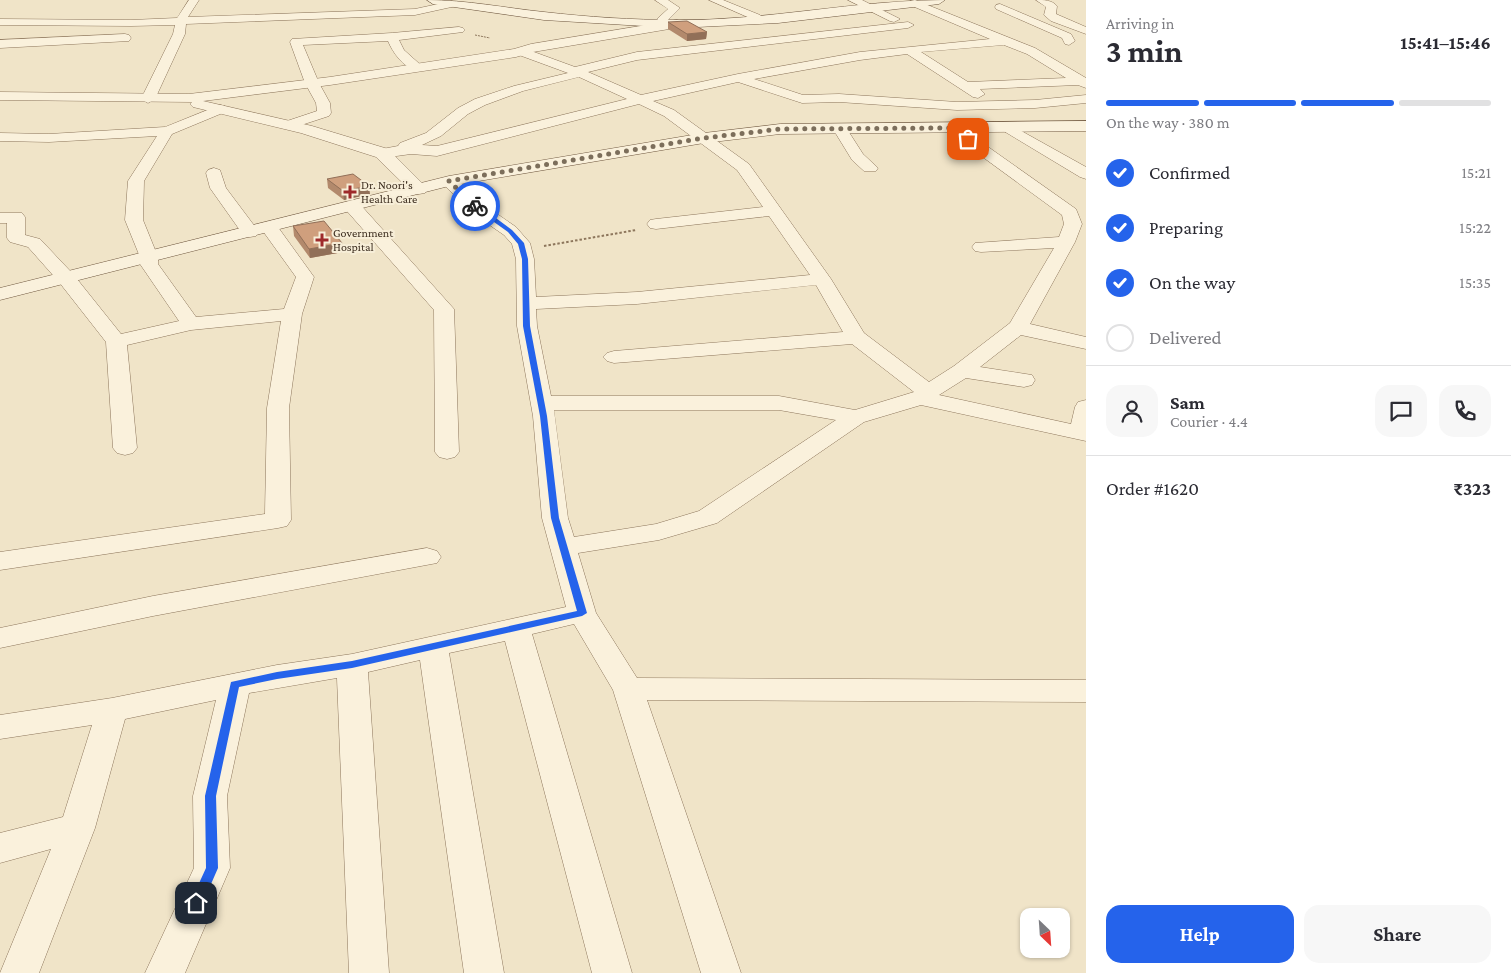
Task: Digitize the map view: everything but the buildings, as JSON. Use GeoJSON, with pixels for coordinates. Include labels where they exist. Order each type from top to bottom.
{"type":"FeatureCollection","features":[{"type":"Feature","properties":{"kind":"main road"},"geometry":{"type":"LineString","coordinates":[[433,0],[544,16],[699,24],[938,0]]}},
{"type":"Feature","properties":{"kind":"main road"},"geometry":{"type":"LineString","coordinates":[[0,96],[148,99],[221,95],[523,52],[542,46],[670,22],[722,20],[872,8]]}},
{"type":"Feature","properties":{"kind":"main road"},"geometry":{"type":"LineString","coordinates":[[172,98],[289,125],[389,152],[419,189]]}},
{"type":"Feature","properties":{"kind":"main road"},"geometry":{"type":"LineString","coordinates":[[0,294],[449,181],[704,138],[780,129],[1086,126]]}},
{"type":"Feature","properties":{"kind":"street"},"geometry":{"type":"LineString","coordinates":[[660,0],[675,8],[670,22]]}},
{"type":"Feature","properties":{"kind":"street"},"geometry":{"type":"LineString","coordinates":[[714,0],[756,17]]}},
{"type":"Feature","properties":{"kind":"street"},"geometry":{"type":"LineString","coordinates":[[853,0],[908,25],[942,45]]}},
{"type":"Feature","properties":{"kind":"street"},"geometry":{"type":"LineString","coordinates":[[1041,0],[1052,6],[1050,15],[1055,19],[1086,31]]}},
{"type":"Feature","properties":{"kind":"street"},"geometry":{"type":"LineString","coordinates":[[0,22],[181,20],[242,12],[415,12],[452,2]]}},
{"type":"Feature","properties":{"kind":"street"},"geometry":{"type":"LineString","coordinates":[[914,2],[1031,51],[1082,83]]}},
{"type":"Feature","properties":{"kind":"street"},"geometry":{"type":"LineString","coordinates":[[173,6],[195,4]]}},
{"type":"Feature","properties":{"kind":"street"},"geometry":{"type":"LineString","coordinates":[[148,99],[179,34],[181,20],[195,4]]}},
{"type":"Feature","properties":{"kind":"street"},"geometry":{"type":"LineString","coordinates":[[1000,7],[1067,36],[1069,41]]}},
{"type":"Feature","properties":{"kind":"street"},"geometry":{"type":"LineString","coordinates":[[988,10],[1047,41]]}},
{"type":"Feature","properties":{"kind":"street"},"geometry":{"type":"LineString","coordinates":[[699,24],[693,28],[724,45]]}},
{"type":"Feature","properties":{"kind":"street"},"geometry":{"type":"LineString","coordinates":[[578,73],[575,71],[636,56],[908,25]]}},
{"type":"Feature","properties":{"kind":"street"},"geometry":{"type":"LineString","coordinates":[[289,125],[324,113],[323,103],[312,83],[296,42],[392,37],[460,30]]}},
{"type":"Feature","properties":{"kind":"street"},"geometry":{"type":"LineString","coordinates":[[0,44],[140,37]]}},
{"type":"Feature","properties":{"kind":"street"},"geometry":{"type":"LineString","coordinates":[[392,37],[399,52],[417,67]]}},
{"type":"Feature","properties":{"kind":"street"},"geometry":{"type":"LineString","coordinates":[[389,152],[411,149],[437,151],[641,100],[792,66],[942,45],[1047,41],[1086,42]]}},
{"type":"Feature","properties":{"kind":"street"},"geometry":{"type":"LineString","coordinates":[[909,50],[996,105]]}},
{"type":"Feature","properties":{"kind":"street"},"geometry":{"type":"LineString","coordinates":[[523,52],[578,73],[669,113],[743,167],[772,211],[822,279],[856,336],[925,396],[1083,434],[1086,408]]}},
{"type":"Feature","properties":{"kind":"street"},"geometry":{"type":"LineString","coordinates":[[389,152],[430,137],[468,108],[519,88],[578,73]]}},
{"type":"Feature","properties":{"kind":"street"},"geometry":{"type":"LineString","coordinates":[[738,78],[802,99],[839,98],[957,106],[1086,99]]}},
{"type":"Feature","properties":{"kind":"street"},"geometry":{"type":"LineString","coordinates":[[966,86],[1082,83]]}},
{"type":"Feature","properties":{"kind":"street"},"geometry":{"type":"LineString","coordinates":[[0,136],[49,138],[167,131],[220,109]]}},
{"type":"Feature","properties":{"kind":"street"},"geometry":{"type":"LineString","coordinates":[[449,121],[484,139]]}},
{"type":"Feature","properties":{"kind":"street"},"geometry":{"type":"LineString","coordinates":[[1007,127],[1086,174]]}},
{"type":"Feature","properties":{"kind":"street"},"geometry":{"type":"LineString","coordinates":[[564,547],[659,532],[708,517],[856,417],[925,396],[962,371],[1018,327],[1066,242],[1073,224],[1070,213],[952,128]]}},
{"type":"Feature","properties":{"kind":"street"},"geometry":{"type":"LineString","coordinates":[[840,129],[857,158],[870,168]]}},
{"type":"Feature","properties":{"kind":"street"},"geometry":{"type":"LineString","coordinates":[[167,131],[136,181],[134,220],[149,257],[149,264],[191,324]]}},
{"type":"Feature","properties":{"kind":"street"},"geometry":{"type":"LineString","coordinates":[[214,173],[218,188],[250,232]]}},
{"type":"Feature","properties":{"kind":"street"},"geometry":{"type":"LineString","coordinates":[[449,181],[480,211],[510,231],[521,243],[525,259],[527,326],[541,402],[555,518],[582,613],[628,689],[721,973]]}},
{"type":"Feature","properties":{"kind":"street"},"geometry":{"type":"LineString","coordinates":[[352,206],[444,309],[447,452]]}},
{"type":"Feature","properties":{"kind":"street"},"geometry":{"type":"LineString","coordinates":[[648,226],[772,211]]}},
{"type":"Feature","properties":{"kind":"street"},"geometry":{"type":"LineString","coordinates":[[0,218],[16,217],[16,238],[34,243],[66,278],[116,341],[125,448]]}},
{"type":"Feature","properties":{"kind":"street"},"geometry":{"type":"LineString","coordinates":[[0,561],[278,520],[278,408],[292,314],[304,276],[269,227]]}},
{"type":"Feature","properties":{"kind":"street"},"geometry":{"type":"LineString","coordinates":[[981,247],[1066,242]]}},
{"type":"Feature","properties":{"kind":"street"},"geometry":{"type":"LineString","coordinates":[[526,302],[558,303],[623,298],[822,279]]}},
{"type":"Feature","properties":{"kind":"street"},"geometry":{"type":"LineString","coordinates":[[116,341],[191,324],[292,314]]}},
{"type":"Feature","properties":{"kind":"street"},"geometry":{"type":"LineString","coordinates":[[1018,327],[1039,334],[1086,343]]}},
{"type":"Feature","properties":{"kind":"street"},"geometry":{"type":"LineString","coordinates":[[614,357],[856,336]]}},
{"type":"Feature","properties":{"kind":"street"},"geometry":{"type":"LineString","coordinates":[[962,371],[1024,380]]}},
{"type":"Feature","properties":{"kind":"street"},"geometry":{"type":"LineString","coordinates":[[541,402],[779,403],[856,417]]}},
{"type":"Feature","properties":{"kind":"street"},"geometry":{"type":"LineString","coordinates":[[0,638],[153,606],[427,557]]}},
{"type":"Feature","properties":{"kind":"street"},"geometry":{"type":"LineString","coordinates":[[0,727],[112,710],[277,676],[352,665],[582,613]]}},
{"type":"Feature","properties":{"kind":"street"},"geometry":{"type":"LineString","coordinates":[[516,628],[612,973]]}},
{"type":"Feature","properties":{"kind":"street"},"geometry":{"type":"LineString","coordinates":[[434,647],[484,973]]}},
{"type":"Feature","properties":{"kind":"street"},"geometry":{"type":"LineString","coordinates":[[352,665],[369,973]]}},
{"type":"Feature","properties":{"kind":"street"},"geometry":{"type":"LineString","coordinates":[[165,973],[212,868],[210,796],[235,684]]}},
{"type":"Feature","properties":{"kind":"street"},"geometry":{"type":"LineString","coordinates":[[628,689],[1086,691]]}},
{"type":"Feature","properties":{"kind":"street"},"geometry":{"type":"LineString","coordinates":[[19,973],[77,828],[112,710]]}},
{"type":"Feature","properties":{"kind":"street"},"geometry":{"type":"LineString","coordinates":[[0,848],[77,828]]}},
{"type":"Feature","properties":{"kind":"path"},"geometry":{"type":"LineString","coordinates":[[522,250],[648,226]]}},
{"type":"Feature","properties":{"kind":"way so far"},"geometry":{"type":"LineString","coordinates":[[475,206],[449,181],[704,138],[780,129],[952,128],[968,139]]}},
{"type":"Feature","properties":{"kind":"place","name":"Dr. Noori's Health Care"},"geometry":{"type":"Point","coordinates":[350,192]}},
{"type":"Feature","properties":{"kind":"place","name":"Government Hospital"},"geometry":{"type":"Point","coordinates":[322,240]}},
{"type":"Feature","properties":{"kind":"route"},"geometry":{"type":"LineString","coordinates":[[196,903],[212,868],[210,796],[235,684],[352,665],[582,613],[555,518],[544,416],[527,326],[525,259],[521,243],[510,231],[475,206]]}}]}
